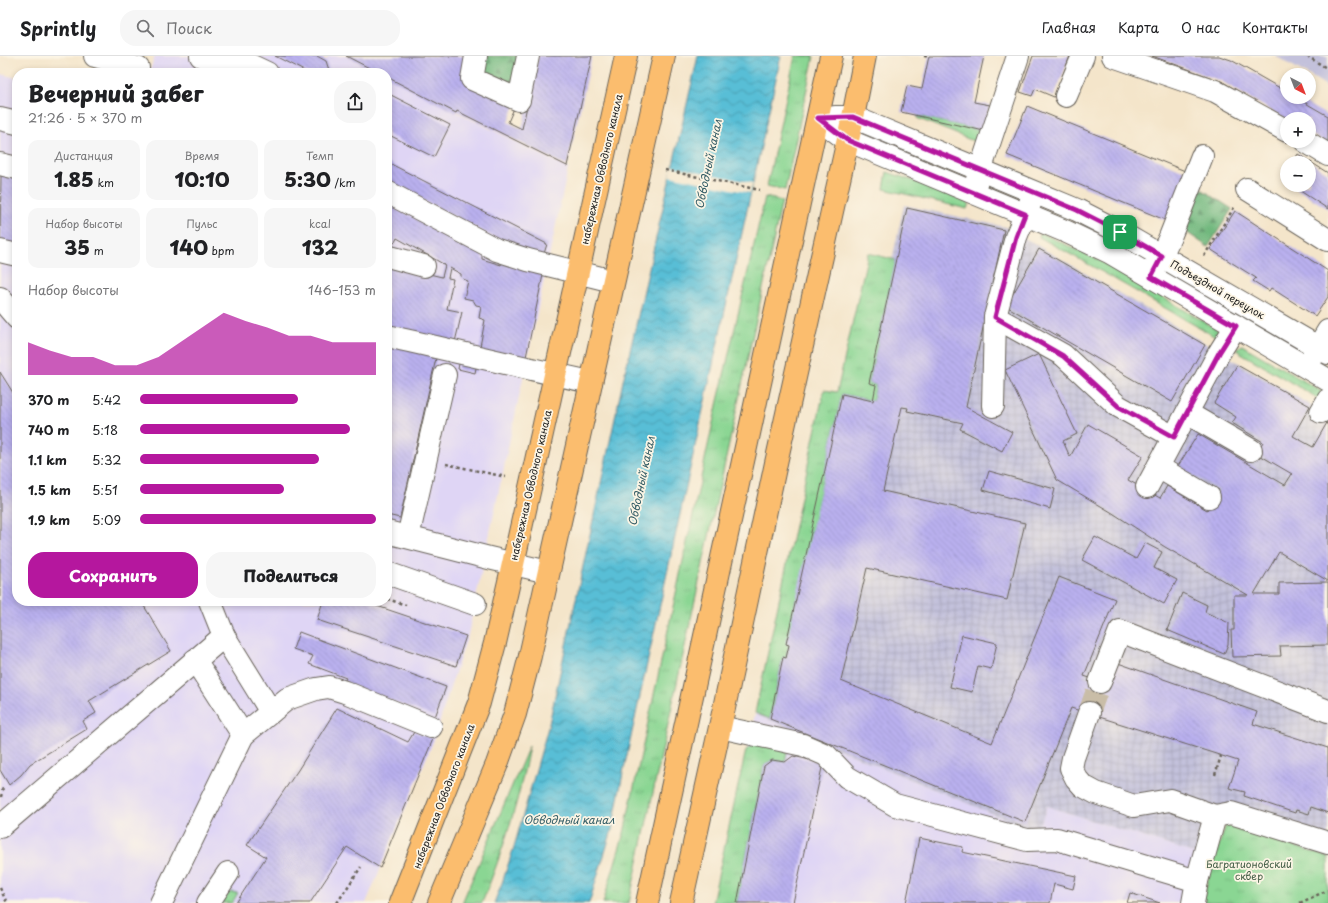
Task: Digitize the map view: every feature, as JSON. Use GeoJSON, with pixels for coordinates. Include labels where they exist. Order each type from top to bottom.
{"type":"FeatureCollection","features":[{"type":"Feature","properties":{"kind":"main road","name":"набережная Обводного канала"},"geometry":{"type":"LineString","coordinates":[[400,903],[479,703],[495,643],[513,564],[626,56]]}},
{"type":"Feature","properties":{"kind":"main road"},"geometry":{"type":"LineString","coordinates":[[440,903],[497,764],[515,714],[530,656],[662,56]]}},
{"type":"Feature","properties":{"kind":"main road"},"geometry":{"type":"LineString","coordinates":[[647,903],[818,118],[830,56]]}},
{"type":"Feature","properties":{"kind":"main road"},"geometry":{"type":"LineString","coordinates":[[681,903],[776,463],[853,117],[865,56]]}},
{"type":"Feature","properties":{"kind":"street"},"geometry":{"type":"LineString","coordinates":[[95,56],[139,66]]}},
{"type":"Feature","properties":{"kind":"street"},"geometry":{"type":"LineString","coordinates":[[201,56],[212,61],[248,64],[256,68]]}},
{"type":"Feature","properties":{"kind":"street"},"geometry":{"type":"LineString","coordinates":[[476,56],[472,79],[519,100],[528,56]]}},
{"type":"Feature","properties":{"kind":"street"},"geometry":{"type":"LineString","coordinates":[[973,192],[982,170],[1018,56]]}},
{"type":"Feature","properties":{"kind":"street"},"geometry":{"type":"LineString","coordinates":[[1066,96],[1083,56]]}},
{"type":"Feature","properties":{"kind":"street"},"geometry":{"type":"LineString","coordinates":[[1113,56],[1215,91],[1280,127]]}},
{"type":"Feature","properties":{"kind":"street","name":"Подъездной переулок"},"geometry":{"type":"LineString","coordinates":[[818,118],[853,117],[1077,210],[1325,344]]}},
{"type":"Feature","properties":{"kind":"street"},"geometry":{"type":"LineString","coordinates":[[818,118],[847,140],[1025,214],[1109,252],[1328,380]]}},
{"type":"Feature","properties":{"kind":"street"},"geometry":{"type":"LineString","coordinates":[[0,119],[12,122]]}},
{"type":"Feature","properties":{"kind":"street"},"geometry":{"type":"LineString","coordinates":[[1316,148],[1328,155]]}},
{"type":"Feature","properties":{"kind":"street"},"geometry":{"type":"LineString","coordinates":[[1151,277],[1162,256],[1202,156]]}},
{"type":"Feature","properties":{"kind":"street"},"geometry":{"type":"LineString","coordinates":[[0,164],[12,167]]}},
{"type":"Feature","properties":{"kind":"street"},"geometry":{"type":"LineString","coordinates":[[1247,189],[1328,240]]}},
{"type":"Feature","properties":{"kind":"street"},"geometry":{"type":"LineString","coordinates":[[993,406],[995,317],[1016,237],[1034,192]]}},
{"type":"Feature","properties":{"kind":"street"},"geometry":{"type":"LineString","coordinates":[[392,195],[497,250],[578,273],[613,280]]}},
{"type":"Feature","properties":{"kind":"street"},"geometry":{"type":"LineString","coordinates":[[0,251],[12,254]]}},
{"type":"Feature","properties":{"kind":"street"},"geometry":{"type":"LineString","coordinates":[[392,257],[424,266]]}},
{"type":"Feature","properties":{"kind":"street"},"geometry":{"type":"LineString","coordinates":[[0,298],[12,312]]}},
{"type":"Feature","properties":{"kind":"street"},"geometry":{"type":"LineString","coordinates":[[995,317],[1063,356],[1118,406],[1174,437]]}},
{"type":"Feature","properties":{"kind":"street"},"geometry":{"type":"LineString","coordinates":[[1147,487],[1219,353],[1236,326]]}},
{"type":"Feature","properties":{"kind":"street"},"geometry":{"type":"LineString","coordinates":[[392,337],[591,382]]}},
{"type":"Feature","properties":{"kind":"street"},"geometry":{"type":"LineString","coordinates":[[1306,367],[1325,344]]}},
{"type":"Feature","properties":{"kind":"street"},"geometry":{"type":"LineString","coordinates":[[445,375],[425,460],[392,534],[548,572]]}},
{"type":"Feature","properties":{"kind":"street"},"geometry":{"type":"LineString","coordinates":[[1187,413],[1251,450]]}},
{"type":"Feature","properties":{"kind":"street"},"geometry":{"type":"LineString","coordinates":[[1158,467],[1209,497]]}},
{"type":"Feature","properties":{"kind":"street"},"geometry":{"type":"LineString","coordinates":[[392,575],[475,604]]}},
{"type":"Feature","properties":{"kind":"street"},"geometry":{"type":"LineString","coordinates":[[212,606],[224,636],[271,712]]}},
{"type":"Feature","properties":{"kind":"street"},"geometry":{"type":"LineString","coordinates":[[1100,682],[1120,631],[1328,711]]}},
{"type":"Feature","properties":{"kind":"street"},"geometry":{"type":"LineString","coordinates":[[0,827],[224,636]]}},
{"type":"Feature","properties":{"kind":"street"},"geometry":{"type":"LineString","coordinates":[[195,660],[243,735]]}},
{"type":"Feature","properties":{"kind":"street"},"geometry":{"type":"LineString","coordinates":[[161,903],[243,735],[287,699],[316,689],[329,687],[431,727]]}},
{"type":"Feature","properties":{"kind":"street"},"geometry":{"type":"LineString","coordinates":[[1089,713],[1073,758],[1072,768],[1076,778],[1083,786],[1096,793],[1134,806],[1170,800],[1215,816],[1232,813],[1328,843]]}},
{"type":"Feature","properties":{"kind":"street"},"geometry":{"type":"LineString","coordinates":[[720,726],[803,745],[826,755],[847,777],[895,805],[1027,840],[1057,839],[1197,881]]}},
{"type":"Feature","properties":{"kind":"street"},"geometry":{"type":"LineString","coordinates":[[1193,903],[1197,881],[1215,816]]}},
{"type":"Feature","properties":{"kind":"street"},"geometry":{"type":"LineString","coordinates":[[208,903],[228,872]]}},
{"type":"Feature","properties":{"kind":"path"},"geometry":{"type":"LineString","coordinates":[[924,56],[929,57]]}},
{"type":"Feature","properties":{"kind":"path"},"geometry":{"type":"LineString","coordinates":[[1307,56],[1328,69]]}},
{"type":"Feature","properties":{"kind":"path"},"geometry":{"type":"LineString","coordinates":[[665,170],[760,190]]}},
{"type":"Feature","properties":{"kind":"path"},"geometry":{"type":"LineString","coordinates":[[1204,257],[1247,189]]}},
{"type":"Feature","properties":{"kind":"path"},"geometry":{"type":"LineString","coordinates":[[425,460],[506,477]]}},
{"type":"Feature","properties":{"kind":"path"},"geometry":{"type":"LineString","coordinates":[[1215,775],[1222,756]]}},
{"type":"Feature","properties":{"kind":"path"},"geometry":{"type":"LineString","coordinates":[[337,903],[361,867]]}},
{"type":"Feature","properties":{"kind":"path"},"geometry":{"type":"LineString","coordinates":[[0,888],[7,903]]}},
{"type":"Feature","properties":{"kind":"path"},"geometry":{"type":"LineString","coordinates":[[1300,903],[1328,890]]}},
{"type":"Feature","properties":{"kind":"shaded area"},"geometry":{"type":"Polygon","coordinates":[[[155,56],[318,56],[326,60],[329,56],[345,56],[369,68],[151,68],[155,56]]]}},
{"type":"Feature","properties":{"kind":"shaded area"},"geometry":{"type":"Polygon","coordinates":[[[1275,56],[1328,56],[1328,87],[1316,79],[1316,68],[1296,68],[1275,56]]]}},
{"type":"Feature","properties":{"kind":"shaded area"},"geometry":{"type":"Polygon","coordinates":[[[0,74],[12,77],[12,606],[392,606],[392,80],[568,168],[468,635],[434,740],[366,903],[0,903],[0,74]]]}},
{"type":"Feature","properties":{"kind":"shaded area"},"geometry":{"type":"Polygon","coordinates":[[[904,205],[1006,227],[1328,415],[1328,856],[1209,818],[1197,854],[1047,806],[1040,824],[1037,827],[1029,829],[755,714],[824,390],[862,398],[904,205]]]}},
{"type":"Feature","properties":{"kind":"shaded area"},"geometry":{"type":"Polygon","coordinates":[[[755,714],[1029,829],[1040,824],[1047,806],[1197,854],[1181,903],[713,903],[755,714]]]}},
{"type":"Feature","properties":{"kind":"green space"},"geometry":{"type":"Polygon","coordinates":[[[482,56],[520,56],[513,90],[477,74],[482,56]]]}},
{"type":"Feature","properties":{"kind":"green space"},"geometry":{"type":"Polygon","coordinates":[[[795,56],[814,56],[785,190],[767,186],[795,56]]]}},
{"type":"Feature","properties":{"kind":"green space"},"geometry":{"type":"Polygon","coordinates":[[[918,116],[980,130],[978,143],[917,118],[918,116]]]}},
{"type":"Feature","properties":{"kind":"green space"},"geometry":{"type":"Polygon","coordinates":[[[887,172],[929,186],[969,203],[967,209],[884,189],[887,172]]]}},
{"type":"Feature","properties":{"kind":"green space"},"geometry":{"type":"Polygon","coordinates":[[[1197,186],[1232,209],[1208,247],[1179,227],[1197,186]]]}},
{"type":"Feature","properties":{"kind":"green space"},"geometry":{"type":"Polygon","coordinates":[[[765,197],[782,201],[629,903],[603,903],[624,833],[712,427],[765,197]]]}},
{"type":"Feature","properties":{"kind":"green space"},"geometry":{"type":"Polygon","coordinates":[[[1041,233],[1101,261],[1220,331],[1219,339],[1039,237],[1041,233]]]}},
{"type":"Feature","properties":{"kind":"green space"},"geometry":{"type":"Polygon","coordinates":[[[868,253],[896,260],[869,383],[876,385],[873,401],[842,394],[787,644],[789,645],[786,658],[783,657],[770,719],[755,713],[824,390],[837,392],[868,253]]]}},
{"type":"Feature","properties":{"kind":"green space"},"geometry":{"type":"Polygon","coordinates":[[[1242,345],[1321,391],[1319,399],[1236,350],[1242,345]]]}},
{"type":"Feature","properties":{"kind":"green space"},"geometry":{"type":"Polygon","coordinates":[[[758,741],[788,748],[785,762],[772,760],[764,766],[737,903],[712,903],[746,750],[758,741]]]}},
{"type":"Feature","properties":{"kind":"green space"},"geometry":{"type":"Polygon","coordinates":[[[529,746],[521,786],[510,826],[482,903],[462,903],[529,746]]]}},
{"type":"Feature","properties":{"kind":"green space","name":"Багратионовский сквер"},"geometry":{"type":"Polygon","coordinates":[[[1226,825],[1328,857],[1328,903],[1202,903],[1212,865],[1226,825]]]}},
{"type":"Feature","properties":{"kind":"green space"},"geometry":{"type":"Polygon","coordinates":[[[231,892],[238,893],[232,903],[222,903],[228,894],[231,892]]]}},
{"type":"Feature","properties":{"kind":"water","name":"Обводный канал"},"geometry":{"type":"Polygon","coordinates":[[[698,56],[781,56],[623,773],[612,830],[589,903],[494,903],[514,847],[549,724],[623,381],[698,56]]]}},
{"type":"Feature","properties":{"kind":"pier"},"geometry":{"type":"Polygon","coordinates":[[[672,166],[753,183],[750,193],[670,176],[672,166]]]}},
{"type":"Feature","properties":{"kind":"building"},"geometry":{"type":"Polygon","coordinates":[[[275,56],[317,56],[326,61],[328,68],[298,68],[275,56]]]}},
{"type":"Feature","properties":{"kind":"building"},"geometry":{"type":"Polygon","coordinates":[[[346,56],[469,56],[515,106],[508,122],[522,129],[538,56],[592,56],[567,166],[457,111],[456,113],[392,80],[392,68],[369,68],[346,56]]]}},
{"type":"Feature","properties":{"kind":"building"},"geometry":{"type":"Polygon","coordinates":[[[929,56],[984,56],[974,102],[990,105],[984,131],[901,112],[907,86],[922,89],[929,56]]]}},
{"type":"Feature","properties":{"kind":"building"},"geometry":{"type":"Polygon","coordinates":[[[1033,56],[1070,56],[1054,97],[1035,89],[1032,96],[1020,92],[1033,56]]]}},
{"type":"Feature","properties":{"kind":"building"},"geometry":{"type":"Polygon","coordinates":[[[1152,56],[1219,56],[1231,60],[1280,88],[1280,104],[1307,104],[1328,116],[1328,144],[1316,137],[1316,112],[1280,112],[1280,116],[1221,81],[1152,56]]]}},
{"type":"Feature","properties":{"kind":"building"},"geometry":{"type":"Polygon","coordinates":[[[392,96],[450,125],[434,157],[392,136],[392,96]]]}},
{"type":"Feature","properties":{"kind":"building"},"geometry":{"type":"Polygon","coordinates":[[[1027,106],[1190,173],[1170,222],[1007,155],[1027,106]]]}},
{"type":"Feature","properties":{"kind":"building"},"geometry":{"type":"Polygon","coordinates":[[[392,165],[547,244],[543,257],[524,252],[392,184],[392,165]]]}},
{"type":"Feature","properties":{"kind":"building"},"geometry":{"type":"Polygon","coordinates":[[[1316,165],[1328,173],[1328,209],[1302,192],[1316,192],[1316,165]]]}},
{"type":"Feature","properties":{"kind":"building"},"geometry":{"type":"Polygon","coordinates":[[[1,174],[12,176],[12,245],[0,243],[1,174]]]}},
{"type":"Feature","properties":{"kind":"building"},"geometry":{"type":"Polygon","coordinates":[[[392,207],[482,254],[482,259],[501,265],[502,262],[544,270],[525,362],[479,352],[485,320],[479,318],[481,306],[476,305],[473,300],[464,298],[468,281],[461,277],[461,274],[450,268],[448,278],[453,279],[447,309],[462,312],[455,342],[392,327],[392,265],[442,277],[445,265],[397,238],[395,242],[392,240],[392,207]]]}},
{"type":"Feature","properties":{"kind":"building"},"geometry":{"type":"Polygon","coordinates":[[[907,208],[1004,230],[966,407],[1012,432],[1002,451],[960,429],[963,423],[907,411],[908,408],[902,407],[883,491],[1025,523],[1007,600],[867,568],[841,681],[992,743],[1059,577],[1115,599],[1084,676],[1110,685],[1118,663],[1257,712],[1253,724],[1328,748],[1328,813],[1311,807],[1309,814],[1296,810],[1295,813],[1244,796],[1245,792],[1229,788],[1238,761],[1071,708],[1025,822],[770,719],[783,657],[786,658],[789,645],[786,644],[842,394],[873,401],[876,385],[869,383],[907,208]]]}},
{"type":"Feature","properties":{"kind":"building"},"geometry":{"type":"Polygon","coordinates":[[[1235,211],[1328,271],[1328,297],[1315,316],[1271,288],[1269,291],[1253,281],[1256,278],[1210,249],[1235,211]]]}},
{"type":"Feature","properties":{"kind":"building"},"geometry":{"type":"Polygon","coordinates":[[[1039,249],[1205,345],[1172,402],[1006,306],[1039,249]]]}},
{"type":"Feature","properties":{"kind":"building"},"geometry":{"type":"Polygon","coordinates":[[[392,344],[437,354],[400,518],[392,516],[392,344]]]}},
{"type":"Feature","properties":{"kind":"building"},"geometry":{"type":"Polygon","coordinates":[[[1039,354],[1077,434],[1063,441],[1070,457],[1088,424],[1143,456],[1128,480],[1160,498],[1167,486],[1207,510],[1219,490],[1178,466],[1198,434],[1285,485],[1292,474],[1256,453],[1263,442],[1232,423],[1236,417],[1214,403],[1237,365],[1310,406],[1293,436],[1313,447],[1328,421],[1328,581],[1279,552],[1254,594],[1279,594],[1279,583],[1328,582],[1328,645],[1280,646],[1281,656],[1232,657],[1231,630],[1234,630],[1234,595],[1248,595],[1165,547],[1111,512],[1057,480],[1005,370],[1039,354]]]}},
{"type":"Feature","properties":{"kind":"building"},"geometry":{"type":"Polygon","coordinates":[[[460,359],[477,363],[475,373],[458,369],[460,359]]]}},
{"type":"Feature","properties":{"kind":"building"},"geometry":{"type":"Polygon","coordinates":[[[0,372],[12,391],[12,606],[144,606],[171,651],[89,701],[96,713],[83,721],[87,729],[30,764],[21,775],[9,785],[0,770],[0,372]]]}},
{"type":"Feature","properties":{"kind":"building"},"geometry":{"type":"Polygon","coordinates":[[[989,471],[1055,489],[1050,509],[983,490],[989,471]]]}},
{"type":"Feature","properties":{"kind":"building"},"geometry":{"type":"Polygon","coordinates":[[[1095,537],[1136,559],[1145,543],[1162,552],[1154,568],[1177,580],[1164,604],[1082,560],[1095,537]]]}},
{"type":"Feature","properties":{"kind":"building"},"geometry":{"type":"Polygon","coordinates":[[[1182,593],[1207,605],[1205,612],[1229,623],[1228,644],[1224,654],[1167,630],[1182,593]]]}},
{"type":"Feature","properties":{"kind":"building"},"geometry":{"type":"Polygon","coordinates":[[[321,606],[377,606],[466,636],[456,666],[317,620],[321,606]]]}},
{"type":"Feature","properties":{"kind":"building"},"geometry":{"type":"Polygon","coordinates":[[[299,632],[446,687],[435,717],[344,682],[346,678],[309,664],[313,656],[293,649],[299,632]]]}},
{"type":"Feature","properties":{"kind":"building"},"geometry":{"type":"Polygon","coordinates":[[[962,635],[997,643],[991,669],[978,666],[972,692],[950,687],[962,635]]]}},
{"type":"Feature","properties":{"kind":"building"},"geometry":{"type":"Polygon","coordinates":[[[337,708],[408,742],[414,732],[433,739],[380,868],[347,847],[310,903],[236,903],[266,857],[247,845],[298,770],[337,708]]]}},
{"type":"Feature","properties":{"kind":"building"},"geometry":{"type":"Polygon","coordinates":[[[793,756],[823,763],[793,903],[737,903],[764,766],[772,760],[785,762],[793,756]]]}},
{"type":"Feature","properties":{"kind":"building"},"geometry":{"type":"Polygon","coordinates":[[[919,838],[963,847],[962,852],[1076,876],[1073,889],[1054,884],[1050,903],[906,903],[919,838]]]}},
{"type":"Feature","properties":{"kind":"building"},"geometry":{"type":"Polygon","coordinates":[[[1130,893],[1160,903],[1127,903],[1130,893]]]}},
{"type":"Feature","properties":{"kind":"tunnel"},"geometry":{"type":"LineString","coordinates":[[1089,713],[1100,682]]}},
{"type":"Feature","properties":{"kind":"route"},"geometry":{"type":"LineString","coordinates":[[853,117],[1077,210],[1120,232],[1162,256],[1151,277],[1236,326],[1219,353],[1174,437],[1118,406],[1063,356],[995,317],[1016,237],[1025,214],[847,140],[818,118],[853,117]]}}]}
